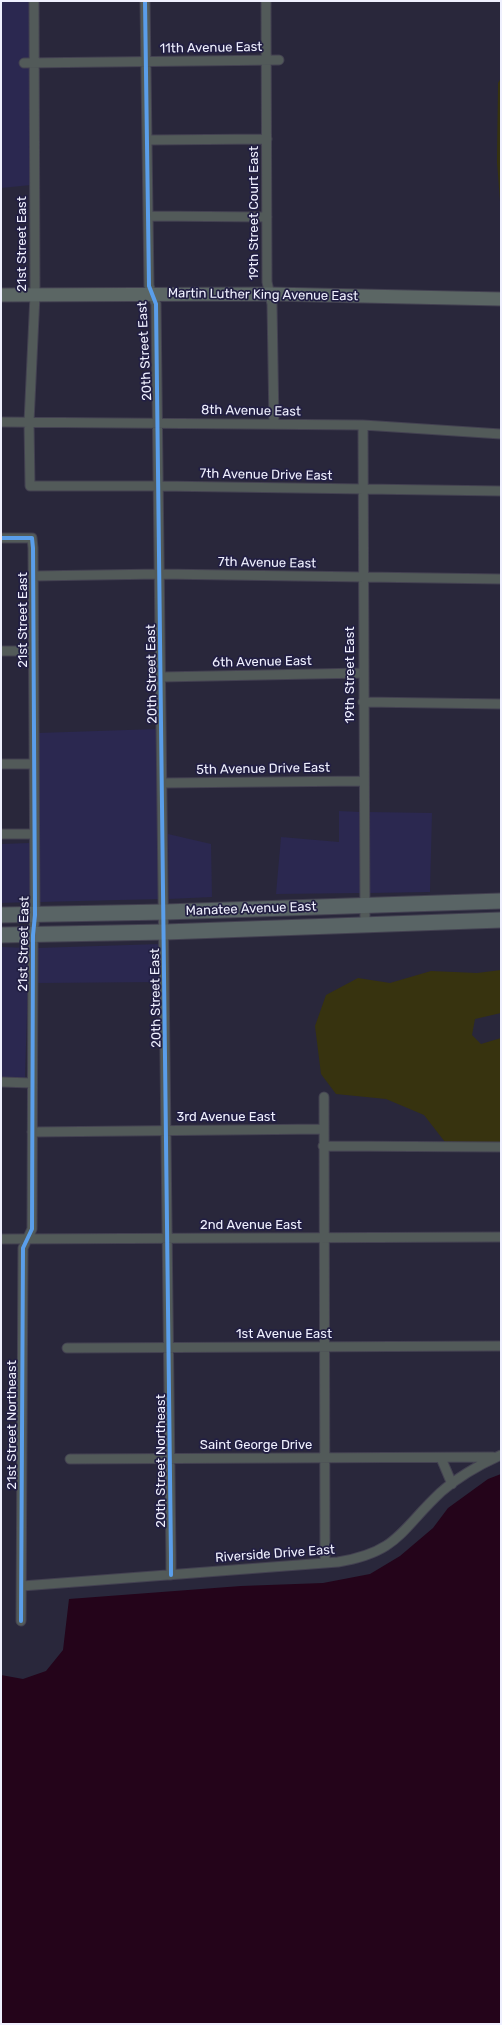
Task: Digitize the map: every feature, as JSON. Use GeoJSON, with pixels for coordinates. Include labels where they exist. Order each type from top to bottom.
{"type":"FeatureCollection","features":[{"type":"Feature","properties":{"kind":"main road","name":"Manatee Avenue East"},"geometry":{"type":"LineString","coordinates":[[1,916],[501,901]]}},
{"type":"Feature","properties":{"kind":"main road","name":"Manatee Avenue East"},"geometry":{"type":"LineString","coordinates":[[1,935],[165,932],[501,920]]}},
{"type":"Feature","properties":{"kind":"street","name":"21st Street East"},"geometry":{"type":"LineString","coordinates":[[30,486],[29,422],[35,295],[34,1]]}},
{"type":"Feature","properties":{"kind":"street","name":"20th Street East"},"geometry":{"type":"LineString","coordinates":[[145,1],[149,286],[156,304],[171,1348]]}},
{"type":"Feature","properties":{"kind":"street","name":"19th Street Court East"},"geometry":{"type":"LineString","coordinates":[[266,1],[267,282],[272,304],[274,424]]}},
{"type":"Feature","properties":{"kind":"street","name":"11th Avenue East"},"geometry":{"type":"LineString","coordinates":[[24,63],[279,60]]}},
{"type":"Feature","properties":{"kind":"street"},"geometry":{"type":"LineString","coordinates":[[147,140],[267,139]]}},
{"type":"Feature","properties":{"kind":"street"},"geometry":{"type":"LineString","coordinates":[[148,216],[267,217]]}},
{"type":"Feature","properties":{"kind":"street","name":"Martin Luther King Avenue East"},"geometry":{"type":"LineString","coordinates":[[1,295],[270,294],[501,299]]}},
{"type":"Feature","properties":{"kind":"street","name":"8th Avenue East"},"geometry":{"type":"LineString","coordinates":[[1,422],[363,425],[501,434]]}},
{"type":"Feature","properties":{"kind":"street","name":"19th Street East"},"geometry":{"type":"LineString","coordinates":[[363,425],[363,781],[365,925]]}},
{"type":"Feature","properties":{"kind":"street","name":"7th Avenue Drive East"},"geometry":{"type":"LineString","coordinates":[[30,486],[159,486],[364,490],[393,488],[501,491]]}},
{"type":"Feature","properties":{"kind":"street","name":"21st Street East"},"geometry":{"type":"LineString","coordinates":[[1,538],[32,538],[35,916],[33,935],[32,1229],[23,1248],[23,1348]]}},
{"type":"Feature","properties":{"kind":"street","name":"7th Avenue East"},"geometry":{"type":"LineString","coordinates":[[33,576],[160,574],[501,579]]}},
{"type":"Feature","properties":{"kind":"street"},"geometry":{"type":"LineString","coordinates":[[1,651],[34,651]]}},
{"type":"Feature","properties":{"kind":"street","name":"6th Avenue East"},"geometry":{"type":"LineString","coordinates":[[162,677],[363,674]]}},
{"type":"Feature","properties":{"kind":"street"},"geometry":{"type":"LineString","coordinates":[[363,702],[501,704]]}},
{"type":"Feature","properties":{"kind":"street"},"geometry":{"type":"LineString","coordinates":[[1,764],[34,764]]}},
{"type":"Feature","properties":{"kind":"street","name":"5th Avenue Drive East"},"geometry":{"type":"LineString","coordinates":[[163,783],[363,781]]}},
{"type":"Feature","properties":{"kind":"street"},"geometry":{"type":"LineString","coordinates":[[1,834],[34,834]]}},
{"type":"Feature","properties":{"kind":"street"},"geometry":{"type":"LineString","coordinates":[[1,1082],[32,1083]]}},
{"type":"Feature","properties":{"kind":"street"},"geometry":{"type":"LineString","coordinates":[[324,1098],[323,1237],[325,1563]]}},
{"type":"Feature","properties":{"kind":"street","name":"3rd Avenue East"},"geometry":{"type":"LineString","coordinates":[[32,1132],[324,1129]]}},
{"type":"Feature","properties":{"kind":"street"},"geometry":{"type":"LineString","coordinates":[[323,1146],[501,1147]]}},
{"type":"Feature","properties":{"kind":"street","name":"2nd Avenue East"},"geometry":{"type":"LineString","coordinates":[[1,1239],[501,1237]]}},
{"type":"Feature","properties":{"kind":"street","name":"1st Avenue East"},"geometry":{"type":"LineString","coordinates":[[68,1348],[501,1346]]}},
{"type":"Feature","properties":{"kind":"street","name":"21st Street Northeast"},"geometry":{"type":"LineString","coordinates":[[21,1621],[23,1348]]}},
{"type":"Feature","properties":{"kind":"street","name":"20th Street Northeast"},"geometry":{"type":"LineString","coordinates":[[171,1348],[171,1575]]}},
{"type":"Feature","properties":{"kind":"street","name":"Saint George Drive"},"geometry":{"type":"LineString","coordinates":[[70,1459],[441,1458],[498,1456]]}},
{"type":"Feature","properties":{"kind":"street","name":"Riverside Drive East"},"geometry":{"type":"LineString","coordinates":[[22,1586],[325,1563],[355,1559],[382,1549],[404,1532],[441,1492],[498,1456]]}},
{"type":"Feature","properties":{"kind":"street"},"geometry":{"type":"LineString","coordinates":[[441,1458],[452,1484]]}},
{"type":"Feature","properties":{"kind":"shaded area"},"geometry":{"type":"Polygon","coordinates":[[[1,1],[30,1],[30,59],[20,59],[20,67],[30,68],[31,185],[1,188],[1,1]]]}},
{"type":"Feature","properties":{"kind":"shaded area"},"geometry":{"type":"Polygon","coordinates":[[[501,78],[501,214],[497,162],[498,83],[501,78]]]}},
{"type":"Feature","properties":{"kind":"shaded area"},"geometry":{"type":"Polygon","coordinates":[[[157,729],[161,899],[39,902],[38,733],[157,729]]]}},
{"type":"Feature","properties":{"kind":"shaded area"},"geometry":{"type":"Polygon","coordinates":[[[339,811],[360,812],[360,893],[276,894],[281,837],[339,842],[339,811]]]}},
{"type":"Feature","properties":{"kind":"shaded area"},"geometry":{"type":"Polygon","coordinates":[[[368,812],[432,813],[430,892],[368,893],[368,812]]]}},
{"type":"Feature","properties":{"kind":"shaded area"},"geometry":{"type":"Polygon","coordinates":[[[168,834],[211,844],[212,897],[169,899],[168,834]]]}},
{"type":"Feature","properties":{"kind":"shaded area"},"geometry":{"type":"Polygon","coordinates":[[[30,843],[31,902],[1,903],[1,844],[30,843]]]}},
{"type":"Feature","properties":{"kind":"shaded area"},"geometry":{"type":"Polygon","coordinates":[[[160,944],[160,982],[37,983],[37,948],[160,944]]]}},
{"type":"Feature","properties":{"kind":"shaded area"},"geometry":{"type":"Polygon","coordinates":[[[1,947],[29,948],[25,1078],[1,1078],[1,947]]]}},
{"type":"Feature","properties":{"kind":"shaded area"},"geometry":{"type":"Polygon","coordinates":[[[501,970],[501,1013],[475,1019],[472,1035],[481,1044],[501,1038],[501,1143],[445,1142],[424,1115],[386,1099],[336,1094],[321,1074],[315,1026],[326,995],[358,978],[390,983],[431,971],[477,973],[501,970]]]}},
{"type":"Feature","properties":{"kind":"shaded area"},"geometry":{"type":"Polygon","coordinates":[[[501,1474],[501,2024],[1,2024],[1,1675],[23,1679],[46,1671],[63,1650],[69,1599],[241,1586],[323,1583],[370,1574],[400,1556],[433,1528],[448,1508],[488,1479],[501,1474]]]}},
{"type":"Feature","properties":{"kind":"cycle path"},"geometry":{"type":"LineString","coordinates":[[145,1],[149,286],[156,304],[164,780],[171,1575]]}},
{"type":"Feature","properties":{"kind":"cycle path"},"geometry":{"type":"LineString","coordinates":[[1,538],[32,538],[33,548],[35,915],[33,935],[32,1229],[23,1248],[21,1621]]}}]}
